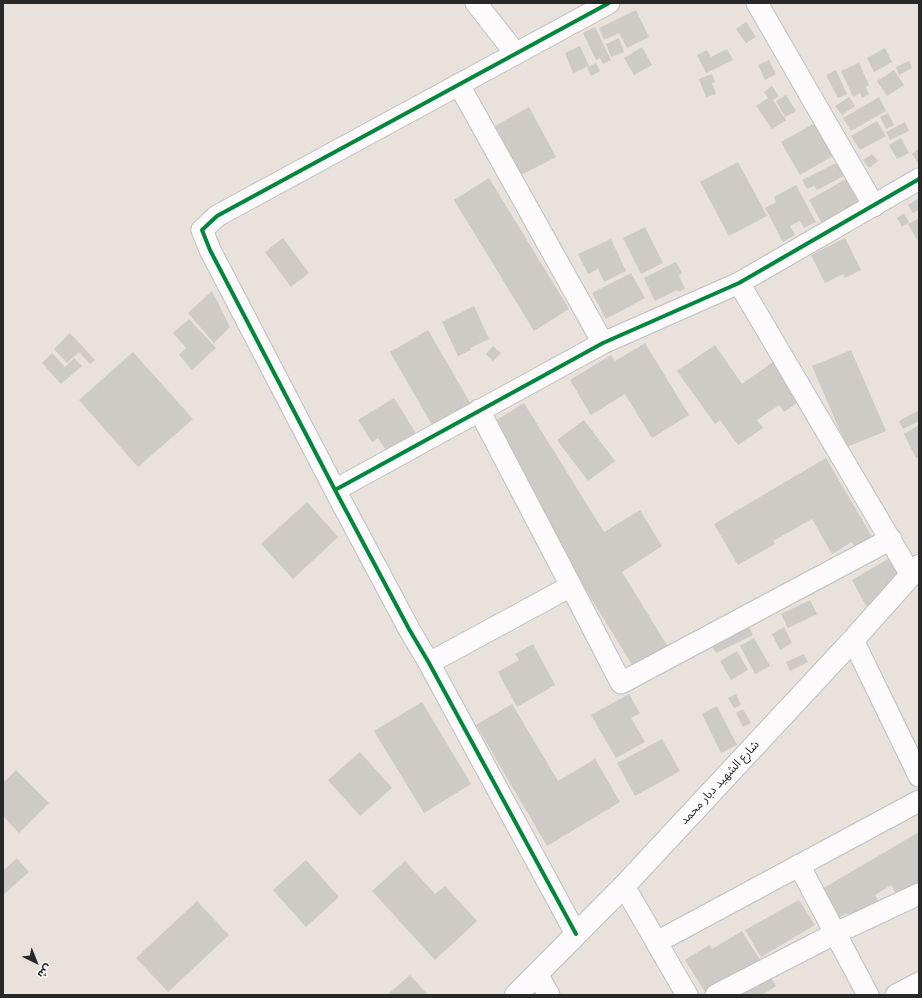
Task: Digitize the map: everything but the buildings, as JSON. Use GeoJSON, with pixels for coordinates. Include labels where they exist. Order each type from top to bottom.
{"type":"FeatureCollection","features":[{"type":"Feature","properties":{"kind":"street"},"geometry":{"type":"LineString","coordinates":[[476,3],[516,54]]}},
{"type":"Feature","properties":{"kind":"street"},"geometry":{"type":"LineString","coordinates":[[576,934],[429,663],[409,629],[335,490],[210,250],[202,230],[217,216],[609,3]]}},
{"type":"Feature","properties":{"kind":"street"},"geometry":{"type":"LineString","coordinates":[[756,3],[874,206]]}},
{"type":"Feature","properties":{"kind":"street"},"geometry":{"type":"LineString","coordinates":[[459,85],[603,343]]}},
{"type":"Feature","properties":{"kind":"street"},"geometry":{"type":"LineString","coordinates":[[335,490],[603,343],[739,282],[919,179]]}},
{"type":"Feature","properties":{"kind":"street"},"geometry":{"type":"LineString","coordinates":[[739,282],[891,539],[915,570]]}},
{"type":"Feature","properties":{"kind":"street"},"geometry":{"type":"LineString","coordinates":[[479,410],[621,683],[891,539]]}},
{"type":"Feature","properties":{"kind":"street","name":"شارع الشهيد دبار محمد"},"geometry":{"type":"LineString","coordinates":[[516,995],[624,886],[853,640],[915,570]]}},
{"type":"Feature","properties":{"kind":"street"},"geometry":{"type":"LineString","coordinates":[[429,663],[571,586]]}},
{"type":"Feature","properties":{"kind":"street"},"geometry":{"type":"LineString","coordinates":[[853,640],[919,776]]}},
{"type":"Feature","properties":{"kind":"street"},"geometry":{"type":"LineString","coordinates":[[657,942],[919,801]]}},
{"type":"Feature","properties":{"kind":"street"},"geometry":{"type":"LineString","coordinates":[[799,866],[868,995]]}},
{"type":"Feature","properties":{"kind":"street"},"geometry":{"type":"LineString","coordinates":[[624,886],[686,995]]}},
{"type":"Feature","properties":{"kind":"street"},"geometry":{"type":"LineString","coordinates":[[716,995],[836,933],[919,894]]}},
{"type":"Feature","properties":{"kind":"street"},"geometry":{"type":"LineString","coordinates":[[537,974],[549,995]]}},
{"type":"Feature","properties":{"kind":"street"},"geometry":{"type":"LineString","coordinates":[[896,995],[919,983]]}},
{"type":"Feature","properties":{"kind":"cycle path"},"geometry":{"type":"LineString","coordinates":[[335,490],[210,250],[202,230],[217,216],[609,3]]}},
{"type":"Feature","properties":{"kind":"cycle path"},"geometry":{"type":"LineString","coordinates":[[576,934],[429,663],[409,629],[335,490],[603,343],[739,283],[919,179]]}}]}
